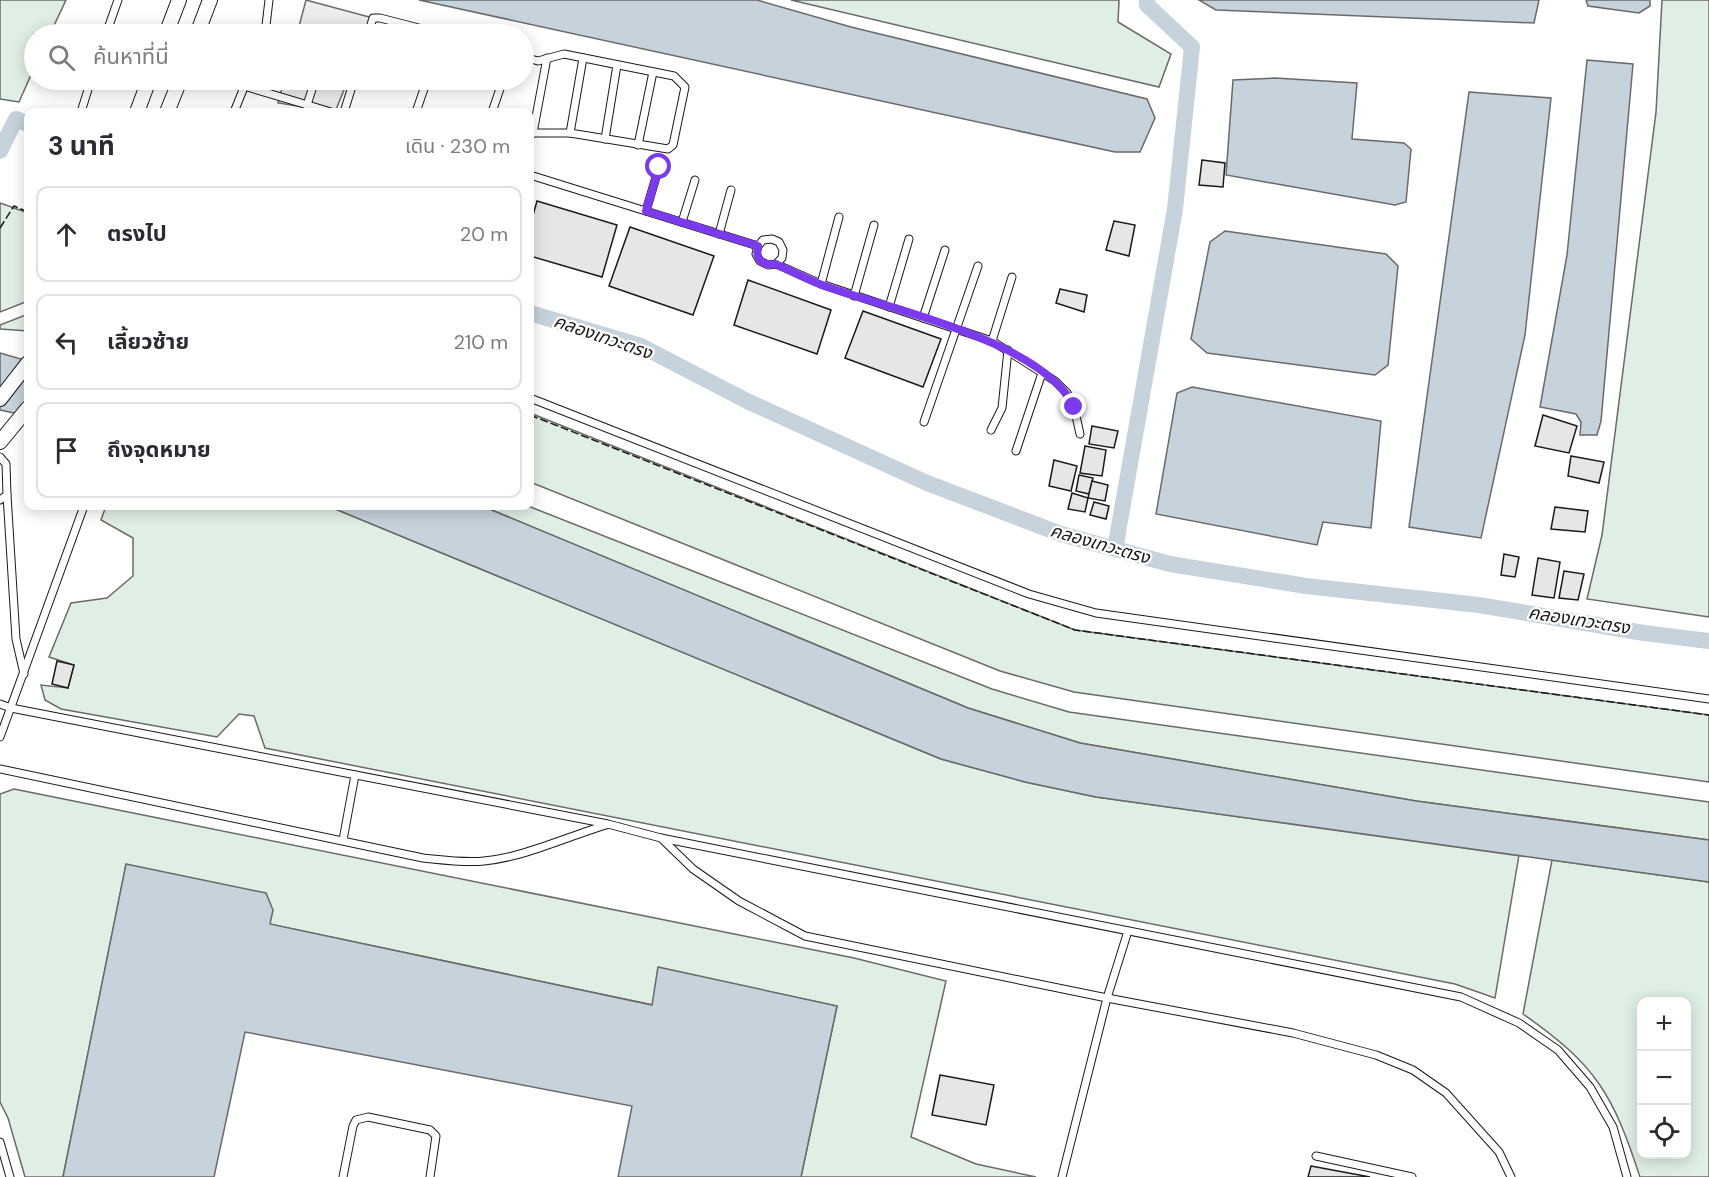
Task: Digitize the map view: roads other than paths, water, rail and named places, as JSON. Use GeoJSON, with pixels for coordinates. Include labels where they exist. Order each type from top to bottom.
{"type":"FeatureCollection","features":[{"type":"Feature","properties":{"kind":"street"},"geometry":{"type":"LineString","coordinates":[[170,24],[178,0]]}},
{"type":"Feature","properties":{"kind":"street"},"geometry":{"type":"LineString","coordinates":[[201,24],[210,0]]}},
{"type":"Feature","properties":{"kind":"street"},"geometry":{"type":"LineString","coordinates":[[138,108],[145,90]]}},
{"type":"Feature","properties":{"kind":"street"},"geometry":{"type":"LineString","coordinates":[[169,108],[176,90]]}},
{"type":"Feature","properties":{"kind":"street"},"geometry":{"type":"LineString","coordinates":[[0,399],[24,368]]}},
{"type":"Feature","properties":{"kind":"street"},"geometry":{"type":"LineString","coordinates":[[0,442],[24,413]]}},
{"type":"Feature","properties":{"kind":"lane"},"geometry":{"type":"LineString","coordinates":[[110,24],[118,0]]}},
{"type":"Feature","properties":{"kind":"lane"},"geometry":{"type":"LineString","coordinates":[[266,24],[269,0]]}},
{"type":"Feature","properties":{"kind":"lane"},"geometry":{"type":"LineString","coordinates":[[371,24],[373,18],[380,18],[403,24]]}},
{"type":"Feature","properties":{"kind":"lane"},"geometry":{"type":"LineString","coordinates":[[534,60],[538,61],[564,54],[674,76],[685,87],[673,145],[668,149],[570,132],[534,135]]}},
{"type":"Feature","properties":{"kind":"lane"},"geometry":{"type":"LineString","coordinates":[[534,121],[547,58]]}},
{"type":"Feature","properties":{"kind":"lane"},"geometry":{"type":"LineString","coordinates":[[570,132],[583,58]]}},
{"type":"Feature","properties":{"kind":"lane"},"geometry":{"type":"LineString","coordinates":[[605,139],[617,65]]}},
{"type":"Feature","properties":{"kind":"lane"},"geometry":{"type":"LineString","coordinates":[[638,145],[653,72]]}},
{"type":"Feature","properties":{"kind":"lane"},"geometry":{"type":"LineString","coordinates":[[82,108],[88,90]]}},
{"type":"Feature","properties":{"kind":"lane"},"geometry":{"type":"LineString","coordinates":[[236,108],[242,90]]}},
{"type":"Feature","properties":{"kind":"lane"},"geometry":{"type":"LineString","coordinates":[[265,90],[317,108]]}},
{"type":"Feature","properties":{"kind":"lane"},"geometry":{"type":"LineString","coordinates":[[307,105],[312,90]]}},
{"type":"Feature","properties":{"kind":"lane"},"geometry":{"type":"LineString","coordinates":[[345,108],[351,90]]}},
{"type":"Feature","properties":{"kind":"lane"},"geometry":{"type":"LineString","coordinates":[[417,108],[424,90]]}},
{"type":"Feature","properties":{"kind":"lane"},"geometry":{"type":"LineString","coordinates":[[494,108],[500,90]]}},
{"type":"Feature","properties":{"kind":"lane"},"geometry":{"type":"LineString","coordinates":[[646,211],[659,167]]}},
{"type":"Feature","properties":{"kind":"lane"},"geometry":{"type":"LineString","coordinates":[[534,176],[758,246]]}},
{"type":"Feature","properties":{"kind":"lane"},"geometry":{"type":"LineString","coordinates":[[682,222],[695,180]]}},
{"type":"Feature","properties":{"kind":"lane"},"geometry":{"type":"LineString","coordinates":[[719,234],[730,190]]}},
{"type":"Feature","properties":{"kind":"lane"},"geometry":{"type":"LineString","coordinates":[[821,284],[839,217]]}},
{"type":"Feature","properties":{"kind":"lane"},"geometry":{"type":"LineString","coordinates":[[854,296],[874,225]]}},
{"type":"Feature","properties":{"kind":"lane"},"geometry":{"type":"LineString","coordinates":[[776,264],[782,258],[783,250],[779,242],[772,238],[764,240],[758,246],[756,254],[760,261],[768,265],[776,264],[854,296],[992,341],[1042,373],[1067,393],[1074,407],[1080,434]]}},
{"type":"Feature","properties":{"kind":"lane"},"geometry":{"type":"LineString","coordinates":[[889,307],[909,239]]}},
{"type":"Feature","properties":{"kind":"lane"},"geometry":{"type":"LineString","coordinates":[[923,318],[945,250]]}},
{"type":"Feature","properties":{"kind":"lane"},"geometry":{"type":"LineString","coordinates":[[924,422],[978,266]]}},
{"type":"Feature","properties":{"kind":"lane"},"geometry":{"type":"LineString","coordinates":[[992,341],[1012,277]]}},
{"type":"Feature","properties":{"kind":"lane"},"geometry":{"type":"LineString","coordinates":[[991,430],[1002,408],[1008,350]]}},
{"type":"Feature","properties":{"kind":"lane"},"geometry":{"type":"LineString","coordinates":[[1016,451],[1042,373]]}},
{"type":"Feature","properties":{"kind":"lane"},"geometry":{"type":"LineString","coordinates":[[534,400],[1029,594],[1096,612],[1709,699]]}},
{"type":"Feature","properties":{"kind":"lane"},"geometry":{"type":"LineString","coordinates":[[0,457],[6,464],[16,639],[24,674]]}},
{"type":"Feature","properties":{"kind":"lane"},"geometry":{"type":"LineString","coordinates":[[0,500],[7,495]]}},
{"type":"Feature","properties":{"kind":"lane"},"geometry":{"type":"LineString","coordinates":[[0,737],[83,510]]}},
{"type":"Feature","properties":{"kind":"lane"},"geometry":{"type":"LineString","coordinates":[[0,704],[608,824],[661,838],[1461,997],[1519,1023],[1558,1050],[1590,1087],[1613,1128],[1627,1177]]}},
{"type":"Feature","properties":{"kind":"lane"},"geometry":{"type":"LineString","coordinates":[[0,769],[423,858],[465,862],[486,861],[523,852],[608,824]]}},
{"type":"Feature","properties":{"kind":"lane"},"geometry":{"type":"LineString","coordinates":[[344,840],[355,775]]}},
{"type":"Feature","properties":{"kind":"lane"},"geometry":{"type":"LineString","coordinates":[[661,838],[693,869],[739,901],[805,936],[1107,998],[1293,1033],[1376,1055],[1413,1070],[1446,1093],[1499,1152],[1511,1177]]}},
{"type":"Feature","properties":{"kind":"lane"},"geometry":{"type":"LineString","coordinates":[[1062,1177],[1107,998],[1128,930]]}},
{"type":"Feature","properties":{"kind":"lane"},"geometry":{"type":"LineString","coordinates":[[343,1177],[352,1126],[356,1120],[368,1117],[430,1130],[436,1136],[430,1177]]}},
{"type":"Feature","properties":{"kind":"lane"},"geometry":{"type":"LineString","coordinates":[[0,1142],[10,1177]]}},
{"type":"Feature","properties":{"kind":"lane"},"geometry":{"type":"LineString","coordinates":[[1317,1156],[1412,1177]]}},
{"type":"Feature","properties":{"kind":"waterway"},"geometry":{"type":"LineString","coordinates":[[1115,549],[1175,209],[1192,47],[1147,5],[1147,0]]}},
{"type":"Feature","properties":{"kind":"waterway","name":"คลองเทวะตรง"},"geometry":{"type":"LineString","coordinates":[[0,151],[16,119],[24,122]]}},
{"type":"Feature","properties":{"kind":"waterway","name":"คลองเทวะตรง"},"geometry":{"type":"LineString","coordinates":[[534,314],[641,346],[747,401],[927,483],[1061,534],[1170,564],[1306,586],[1479,605],[1644,633],[1709,641]]}}]}
